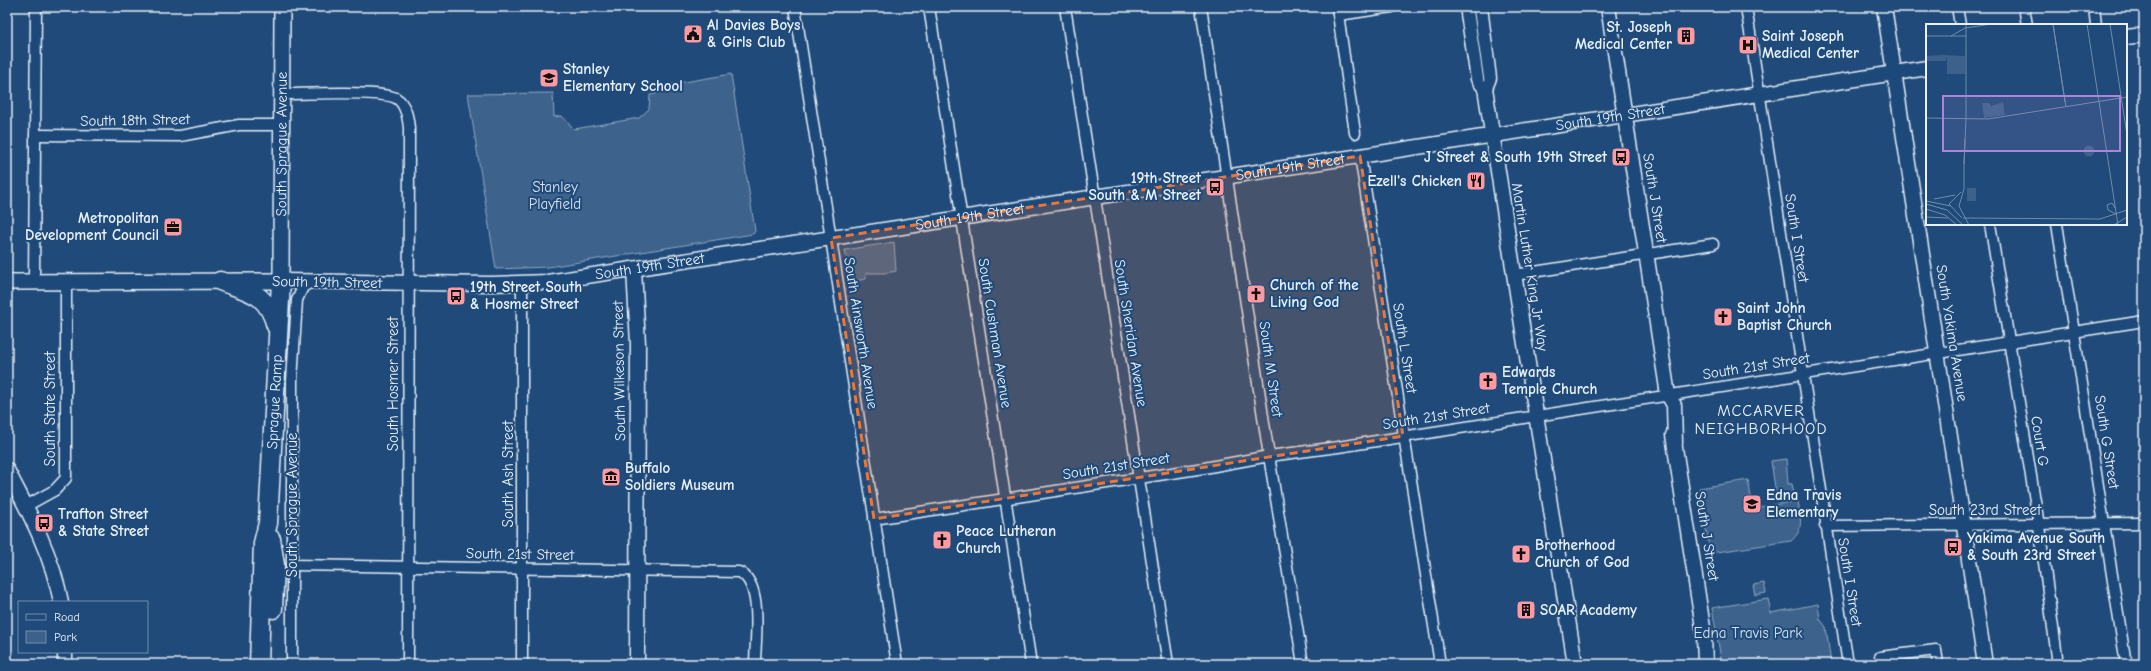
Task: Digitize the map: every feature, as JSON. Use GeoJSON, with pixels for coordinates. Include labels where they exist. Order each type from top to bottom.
{"type":"FeatureCollection","features":[{"type":"Feature","properties":{"kind":"highway"},"geometry":{"type":"LineString","coordinates":[[220,281],[262,298],[271,312],[278,336]]}},
{"type":"Feature","properties":{"kind":"highway","name":"Sprague Ramp"},"geometry":{"type":"LineString","coordinates":[[259,664],[263,543],[268,523],[281,281]]}},
{"type":"Feature","properties":{"kind":"highway","name":"Sprague Ramp"},"geometry":{"type":"LineString","coordinates":[[268,523],[275,565],[270,664]]}},
{"type":"Feature","properties":{"kind":"main road","name":"South Sprague Avenue"},"geometry":{"type":"LineString","coordinates":[[281,281],[282,7]]}},
{"type":"Feature","properties":{"kind":"main road","name":"Martin Luther King Jr Way"},"geometry":{"type":"LineString","coordinates":[[1467,7],[1478,79],[1485,88],[1575,664]]}},
{"type":"Feature","properties":{"kind":"main road","name":"Martin Luther King Jr Way"},"geometry":{"type":"LineString","coordinates":[[1480,7],[1489,78],[1485,88]]}},
{"type":"Feature","properties":{"kind":"main road","name":"South J Street"},"geometry":{"type":"LineString","coordinates":[[1608,7],[1668,395],[1665,406],[1675,443],[1704,634],[1705,664]]}},
{"type":"Feature","properties":{"kind":"main road","name":"South Yakima Avenue"},"geometry":{"type":"LineString","coordinates":[[1884,7],[1985,664]]}},
{"type":"Feature","properties":{"kind":"main road"},"geometry":{"type":"LineString","coordinates":[[2127,37],[2144,35]]}},
{"type":"Feature","properties":{"kind":"main road","name":"South 19th Street"},"geometry":{"type":"LineString","coordinates":[[7,282],[313,281],[522,284],[634,269],[1926,68]]}},
{"type":"Feature","properties":{"kind":"main road","name":"South Wilkeson Street"},"geometry":{"type":"LineString","coordinates":[[634,269],[638,344],[637,664]]}},
{"type":"Feature","properties":{"kind":"main road"},"geometry":{"type":"LineString","coordinates":[[7,470],[26,506],[49,558],[61,601]]}},
{"type":"Feature","properties":{"kind":"main road","name":"South J Street"},"geometry":{"type":"LineString","coordinates":[[1704,634],[1715,661],[1714,664]]}},
{"type":"Feature","properties":{"kind":"main road"},"geometry":{"type":"LineString","coordinates":[[66,653],[66,664]]}},
{"type":"Feature","properties":{"kind":"street"},"geometry":{"type":"LineString","coordinates":[[34,282],[36,7]]}},
{"type":"Feature","properties":{"kind":"street","name":"South Ainsworth Avenue"},"geometry":{"type":"LineString","coordinates":[[795,7],[897,664]]}},
{"type":"Feature","properties":{"kind":"street","name":"South Cushman Avenue"},"geometry":{"type":"LineString","coordinates":[[929,7],[1004,498],[1031,664]]}},
{"type":"Feature","properties":{"kind":"street","name":"South Sheridan Avenue"},"geometry":{"type":"LineString","coordinates":[[1066,7],[1168,664]]}},
{"type":"Feature","properties":{"kind":"street","name":"South M Street"},"geometry":{"type":"LineString","coordinates":[[1201,7],[1269,456],[1303,664]]}},
{"type":"Feature","properties":{"kind":"street"},"geometry":{"type":"LineString","coordinates":[[1355,133],[1338,11],[1392,7]]}},
{"type":"Feature","properties":{"kind":"street","name":"South I Street"},"geometry":{"type":"LineString","coordinates":[[1746,7],[1825,526],[1848,664]]}},
{"type":"Feature","properties":{"kind":"street"},"geometry":{"type":"LineString","coordinates":[[1957,7],[1960,24]]}},
{"type":"Feature","properties":{"kind":"street"},"geometry":{"type":"LineString","coordinates":[[2024,7],[2026,24]]}},
{"type":"Feature","properties":{"kind":"street"},"geometry":{"type":"LineString","coordinates":[[2094,7],[2096,24]]}},
{"type":"Feature","properties":{"kind":"street","name":"South Hosmer Street"},"geometry":{"type":"LineString","coordinates":[[282,94],[383,95],[396,98],[407,114],[409,128],[408,664]]}},
{"type":"Feature","properties":{"kind":"street","name":"South 18th Street"},"geometry":{"type":"LineString","coordinates":[[35,135],[180,136],[239,125],[282,125]]}},
{"type":"Feature","properties":{"kind":"street","name":"South L Street"},"geometry":{"type":"LineString","coordinates":[[1360,156],[1440,664]]}},
{"type":"Feature","properties":{"kind":"street","name":"Court G"},"geometry":{"type":"LineString","coordinates":[[1990,225],[2038,524],[2058,664]]}},
{"type":"Feature","properties":{"kind":"street","name":"South G Street"},"geometry":{"type":"LineString","coordinates":[[2057,225],[2126,664]]}},
{"type":"Feature","properties":{"kind":"street"},"geometry":{"type":"LineString","coordinates":[[1514,275],[1713,244]]}},
{"type":"Feature","properties":{"kind":"street","name":"South Sprague Avenue"},"geometry":{"type":"LineString","coordinates":[[292,664],[292,381],[297,300],[303,287],[313,281]]}},
{"type":"Feature","properties":{"kind":"street","name":"South State Street"},"geometry":{"type":"LineString","coordinates":[[26,506],[54,490],[66,478],[66,283]]}},
{"type":"Feature","properties":{"kind":"street","name":"South Ash Street"},"geometry":{"type":"LineString","coordinates":[[522,284],[522,664]]}},
{"type":"Feature","properties":{"kind":"street","name":"South 21st Street"},"geometry":{"type":"LineString","coordinates":[[874,519],[1269,456],[1938,354],[2144,321]]}},
{"type":"Feature","properties":{"kind":"street","name":"South 23rd Street"},"geometry":{"type":"LineString","coordinates":[[1825,526],[2144,523]]}},
{"type":"Feature","properties":{"kind":"street","name":"South 21st Street"},"geometry":{"type":"LineString","coordinates":[[292,565],[739,572],[746,577],[753,586],[755,594],[755,664]]}},
{"type":"Feature","properties":{"kind":"street"},"geometry":{"type":"LineString","coordinates":[[1880,658],[1936,650],[1938,664]]}},
{"type":"Feature","properties":{"kind":"highlighted area"},"geometry":{"type":"Polygon","coordinates":[[[1360,156],[1403,436],[874,519],[831,238],[1360,156]]]}},
{"type":"Feature","properties":{"kind":"green space","name":"Stanley Playfield"},"geometry":{"type":"Polygon","coordinates":[[[731,74],[755,231],[753,234],[548,267],[496,269],[468,94],[553,93],[554,117],[562,116],[574,129],[639,118],[649,109],[650,95],[656,94],[661,86],[731,74]]]}},
{"type":"Feature","properties":{"kind":"green space"},"geometry":{"type":"Polygon","coordinates":[[[894,242],[896,271],[886,273],[866,273],[866,279],[850,282],[845,250],[894,242]]]}},
{"type":"Feature","properties":{"kind":"green space"},"geometry":{"type":"Polygon","coordinates":[[[1786,459],[1788,484],[1792,484],[1795,498],[1777,501],[1771,461],[1786,459]]]}},
{"type":"Feature","properties":{"kind":"green space"},"geometry":{"type":"Polygon","coordinates":[[[1748,480],[1753,508],[1798,501],[1800,527],[1798,532],[1791,541],[1710,553],[1699,488],[1748,480]]]}},
{"type":"Feature","properties":{"kind":"green space"},"geometry":{"type":"Polygon","coordinates":[[[1764,583],[1766,593],[1755,595],[1753,585],[1764,583]]]}},
{"type":"Feature","properties":{"kind":"green space","name":"Edna Travis Park"},"geometry":{"type":"Polygon","coordinates":[[[1768,599],[1771,613],[1818,604],[1820,619],[1826,627],[1831,664],[1722,664],[1712,608],[1768,599]]]}},
{"type":"Feature","properties":{"kind":"tram line"},"geometry":{"type":"LineString","coordinates":[[1473,7],[1484,81]]}},
{"type":"Feature","properties":{"kind":"place","name":"Al Davies Boys & Girls Club"},"geometry":{"type":"Point","coordinates":[693,34]}},
{"type":"Feature","properties":{"kind":"place","name":"St. Joseph Medical Center"},"geometry":{"type":"Point","coordinates":[1686,36]}},
{"type":"Feature","properties":{"kind":"place","name":"Saint Joseph Medical Center"},"geometry":{"type":"Point","coordinates":[1748,45]}},
{"type":"Feature","properties":{"kind":"place","name":"Stanley Elementary School"},"geometry":{"type":"Point","coordinates":[549,78]}},
{"type":"Feature","properties":{"kind":"place","name":"J Street & South 19th Street"},"geometry":{"type":"Point","coordinates":[1621,157]}},
{"type":"Feature","properties":{"kind":"place","name":"Ezell's Chicken"},"geometry":{"type":"Point","coordinates":[1476,181]}},
{"type":"Feature","properties":{"kind":"place","name":"19th Street South & M Street"},"geometry":{"type":"Point","coordinates":[1215,187]}},
{"type":"Feature","properties":{"kind":"place","name":"Metropolitan Development Council"},"geometry":{"type":"Point","coordinates":[173,227]}},
{"type":"Feature","properties":{"kind":"place","name":"Church of the Living God"},"geometry":{"type":"Point","coordinates":[1256,294]}},
{"type":"Feature","properties":{"kind":"place","name":"19th Street South & Hosmer Street"},"geometry":{"type":"Point","coordinates":[456,296]}},
{"type":"Feature","properties":{"kind":"place","name":"Saint John Baptist Church"},"geometry":{"type":"Point","coordinates":[1723,317]}},
{"type":"Feature","properties":{"kind":"place","name":"Edwards Temple Church"},"geometry":{"type":"Point","coordinates":[1488,381]}},
{"type":"Feature","properties":{"kind":"place","name":"Buffalo Soldiers Museum"},"geometry":{"type":"Point","coordinates":[611,477]}},
{"type":"Feature","properties":{"kind":"place","name":"Edna Travis Elementary"},"geometry":{"type":"Point","coordinates":[1752,504]}},
{"type":"Feature","properties":{"kind":"place","name":"Trafton Street & State Street"},"geometry":{"type":"Point","coordinates":[44,523]}},
{"type":"Feature","properties":{"kind":"place","name":"Peace Lutheran Church"},"geometry":{"type":"Point","coordinates":[942,540]}},
{"type":"Feature","properties":{"kind":"place","name":"Yakima Avenue South & South 23rd Street"},"geometry":{"type":"Point","coordinates":[1953,547]}},
{"type":"Feature","properties":{"kind":"place","name":"Brotherhood Church of God"},"geometry":{"type":"Point","coordinates":[1521,554]}},
{"type":"Feature","properties":{"kind":"place","name":"SOAR Academy"},"geometry":{"type":"Point","coordinates":[1526,610]}},
{"type":"Feature","properties":{"kind":"district","name":"MCCARVER NEIGHBORHOOD"},"geometry":{"type":"Point","coordinates":[1761,420]}}]}
